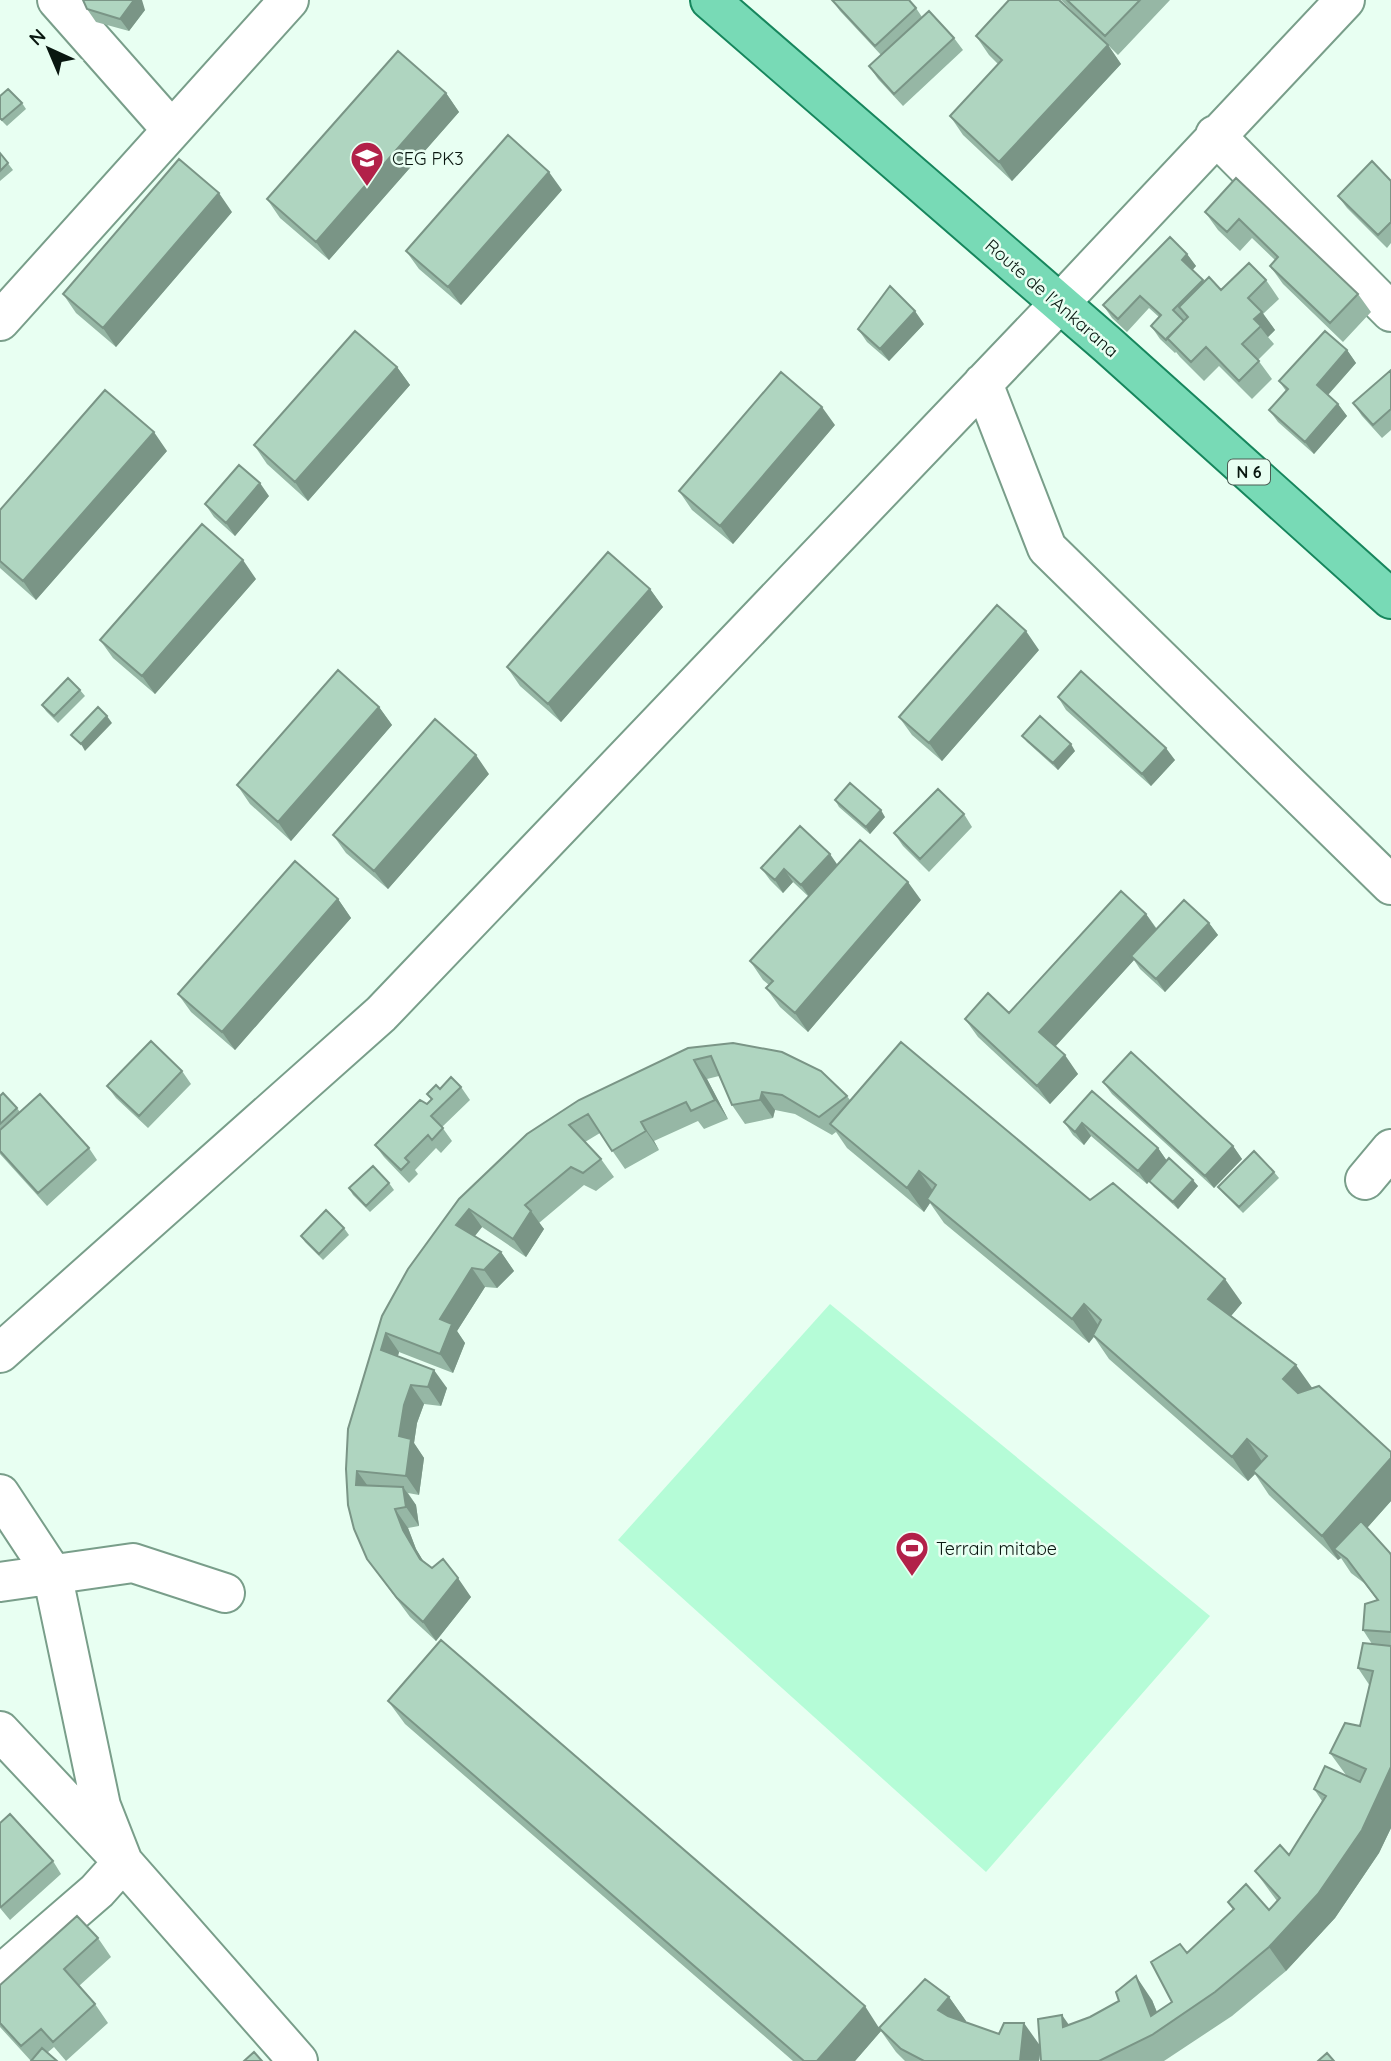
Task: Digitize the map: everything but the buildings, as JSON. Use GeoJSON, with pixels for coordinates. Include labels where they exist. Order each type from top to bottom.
{"type":"FeatureCollection","features":[{"type":"Feature","properties":{"kind":"main road","name":"Route de l'Ankarana"},"geometry":{"type":"LineString","coordinates":[[710,0],[1060,303],[1391,598]]}},
{"type":"Feature","properties":{"kind":"street"},"geometry":{"type":"LineString","coordinates":[[57,0],[171,130]]}},
{"type":"Feature","properties":{"kind":"street"},"geometry":{"type":"LineString","coordinates":[[6,301],[171,130],[289,0]]}},
{"type":"Feature","properties":{"kind":"street"},"geometry":{"type":"LineString","coordinates":[[0,1353],[381,1014],[1060,303],[1215,135],[1345,0]]}},
{"type":"Feature","properties":{"kind":"street"},"geometry":{"type":"LineString","coordinates":[[1215,135],[1391,312]]}},
{"type":"Feature","properties":{"kind":"street"},"geometry":{"type":"LineString","coordinates":[[983,383],[1048,548],[1391,886]]}},
{"type":"Feature","properties":{"kind":"street"},"geometry":{"type":"LineString","coordinates":[[1365,1180],[1391,1149]]}},
{"type":"Feature","properties":{"kind":"street"},"geometry":{"type":"LineString","coordinates":[[0,1494],[52,1573],[101,1806],[123,1862]]}},
{"type":"Feature","properties":{"kind":"street"},"geometry":{"type":"LineString","coordinates":[[0,1582],[133,1563],[225,1593]]}},
{"type":"Feature","properties":{"kind":"street"},"geometry":{"type":"LineString","coordinates":[[0,1731],[123,1862],[298,2061]]}},
{"type":"Feature","properties":{"kind":"street"},"geometry":{"type":"LineString","coordinates":[[0,1975],[97,1891],[123,1862]]}},
{"type":"Feature","properties":{"kind":"green space","name":"Terrain mitabe"},"geometry":{"type":"Polygon","coordinates":[[[830,1304],[1210,1616],[986,1872],[618,1540],[830,1304]]]}},
{"type":"Feature","properties":{"kind":"place","name":"CEG PK3"},"geometry":{"type":"Point","coordinates":[367,188]}},
{"type":"Feature","properties":{"kind":"place","name":"Terrain mitabe"},"geometry":{"type":"Point","coordinates":[912,1578]}}]}
